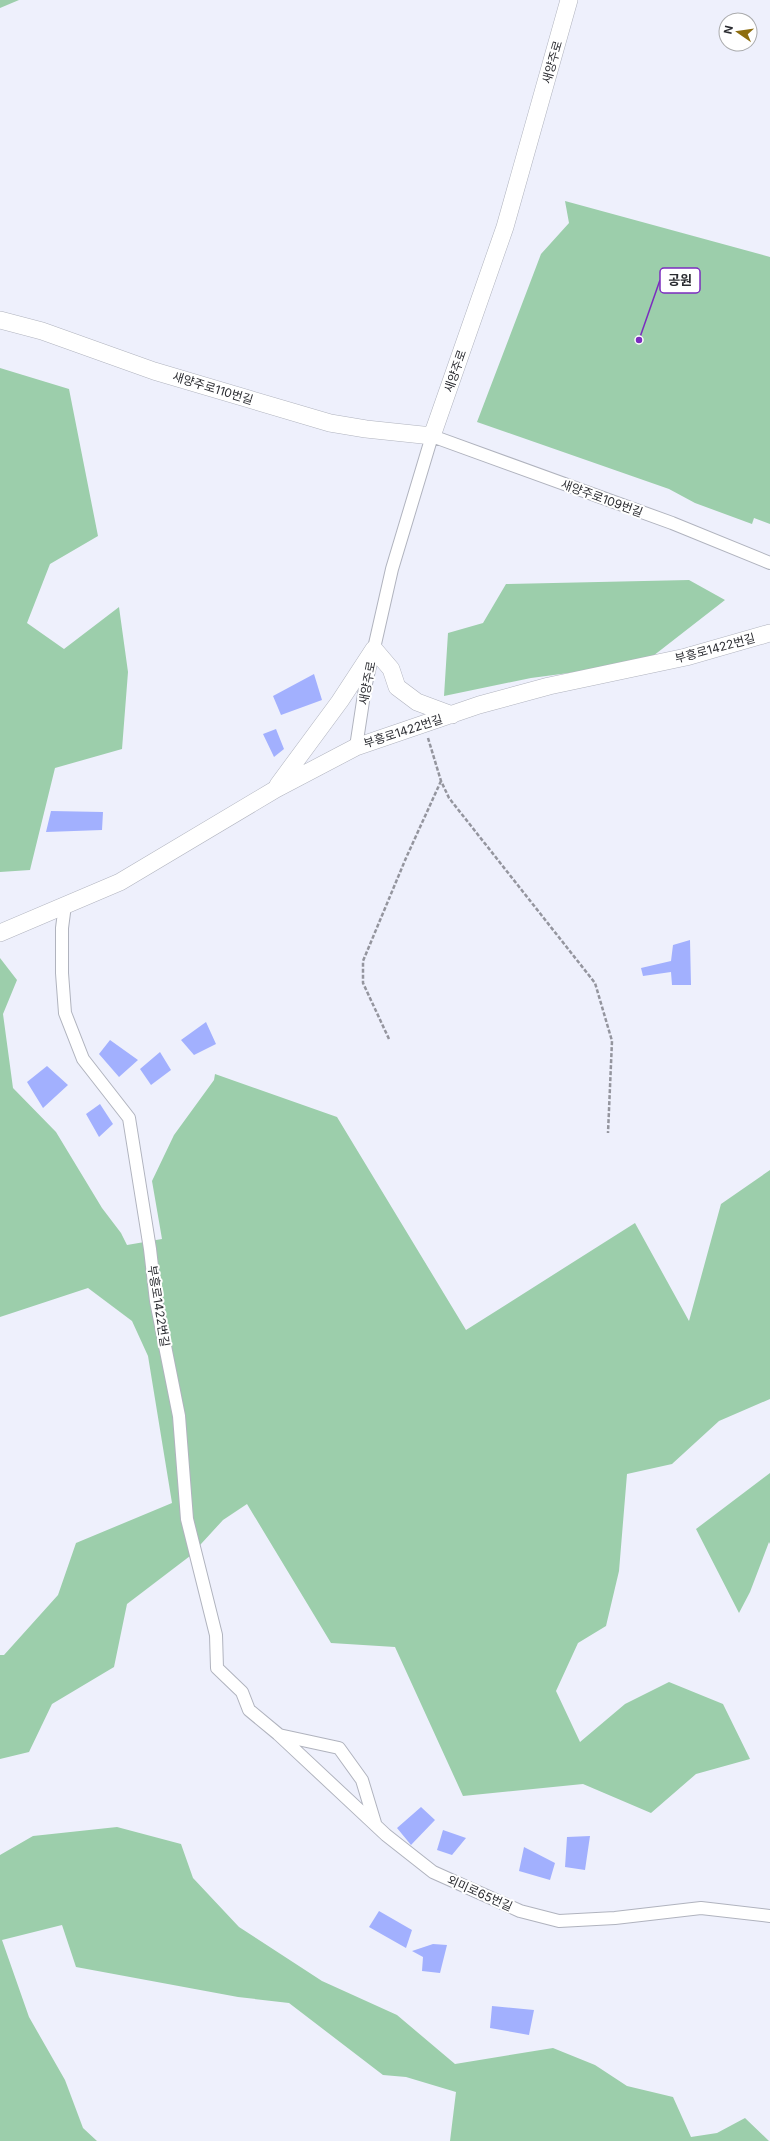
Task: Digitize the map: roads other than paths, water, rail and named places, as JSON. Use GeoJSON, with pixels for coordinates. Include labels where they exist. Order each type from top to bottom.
{"type":"FeatureCollection","features":[{"type":"Feature","properties":{"kind":"street","name":"새양주로"},"geometry":{"type":"LineString","coordinates":[[356,747],[365,688],[392,569],[432,436],[506,227],[569,0]]}},
{"type":"Feature","properties":{"kind":"street","name":"새양주로110번길"},"geometry":{"type":"LineString","coordinates":[[0,320],[42,331],[154,371],[330,423],[366,430],[432,436]]}},
{"type":"Feature","properties":{"kind":"street","name":"새양주로109번길"},"geometry":{"type":"LineString","coordinates":[[432,436],[672,523],[770,563]]}},
{"type":"Feature","properties":{"kind":"street","name":"부흥로1422번길"},"geometry":{"type":"LineString","coordinates":[[0,933],[120,882],[276,789],[356,747],[423,724],[548,686],[686,657],[770,633]]}},
{"type":"Feature","properties":{"kind":"street"},"geometry":{"type":"LineString","coordinates":[[276,789],[340,701],[374,649],[390,669],[397,687],[417,702],[452,715]]}},
{"type":"Feature","properties":{"kind":"street","name":"부흥로1422번길"},"geometry":{"type":"LineString","coordinates":[[65,905],[62,928],[62,974],[65,1012],[83,1058],[128,1118],[150,1249],[156,1301],[179,1416],[187,1519],[216,1635],[216,1668],[242,1692],[249,1710]]}},
{"type":"Feature","properties":{"kind":"street","name":"외미로65번길"},"geometry":{"type":"LineString","coordinates":[[249,1710],[278,1734],[376,1824],[386,1835],[433,1872],[520,1911],[559,1921],[615,1918],[701,1908],[770,1916]]}},
{"type":"Feature","properties":{"kind":"street"},"geometry":{"type":"LineString","coordinates":[[278,1734],[339,1748],[362,1780],[376,1824]]}},
{"type":"Feature","properties":{"kind":"place","name":"공원"},"geometry":{"type":"Point","coordinates":[639,340]}}]}
